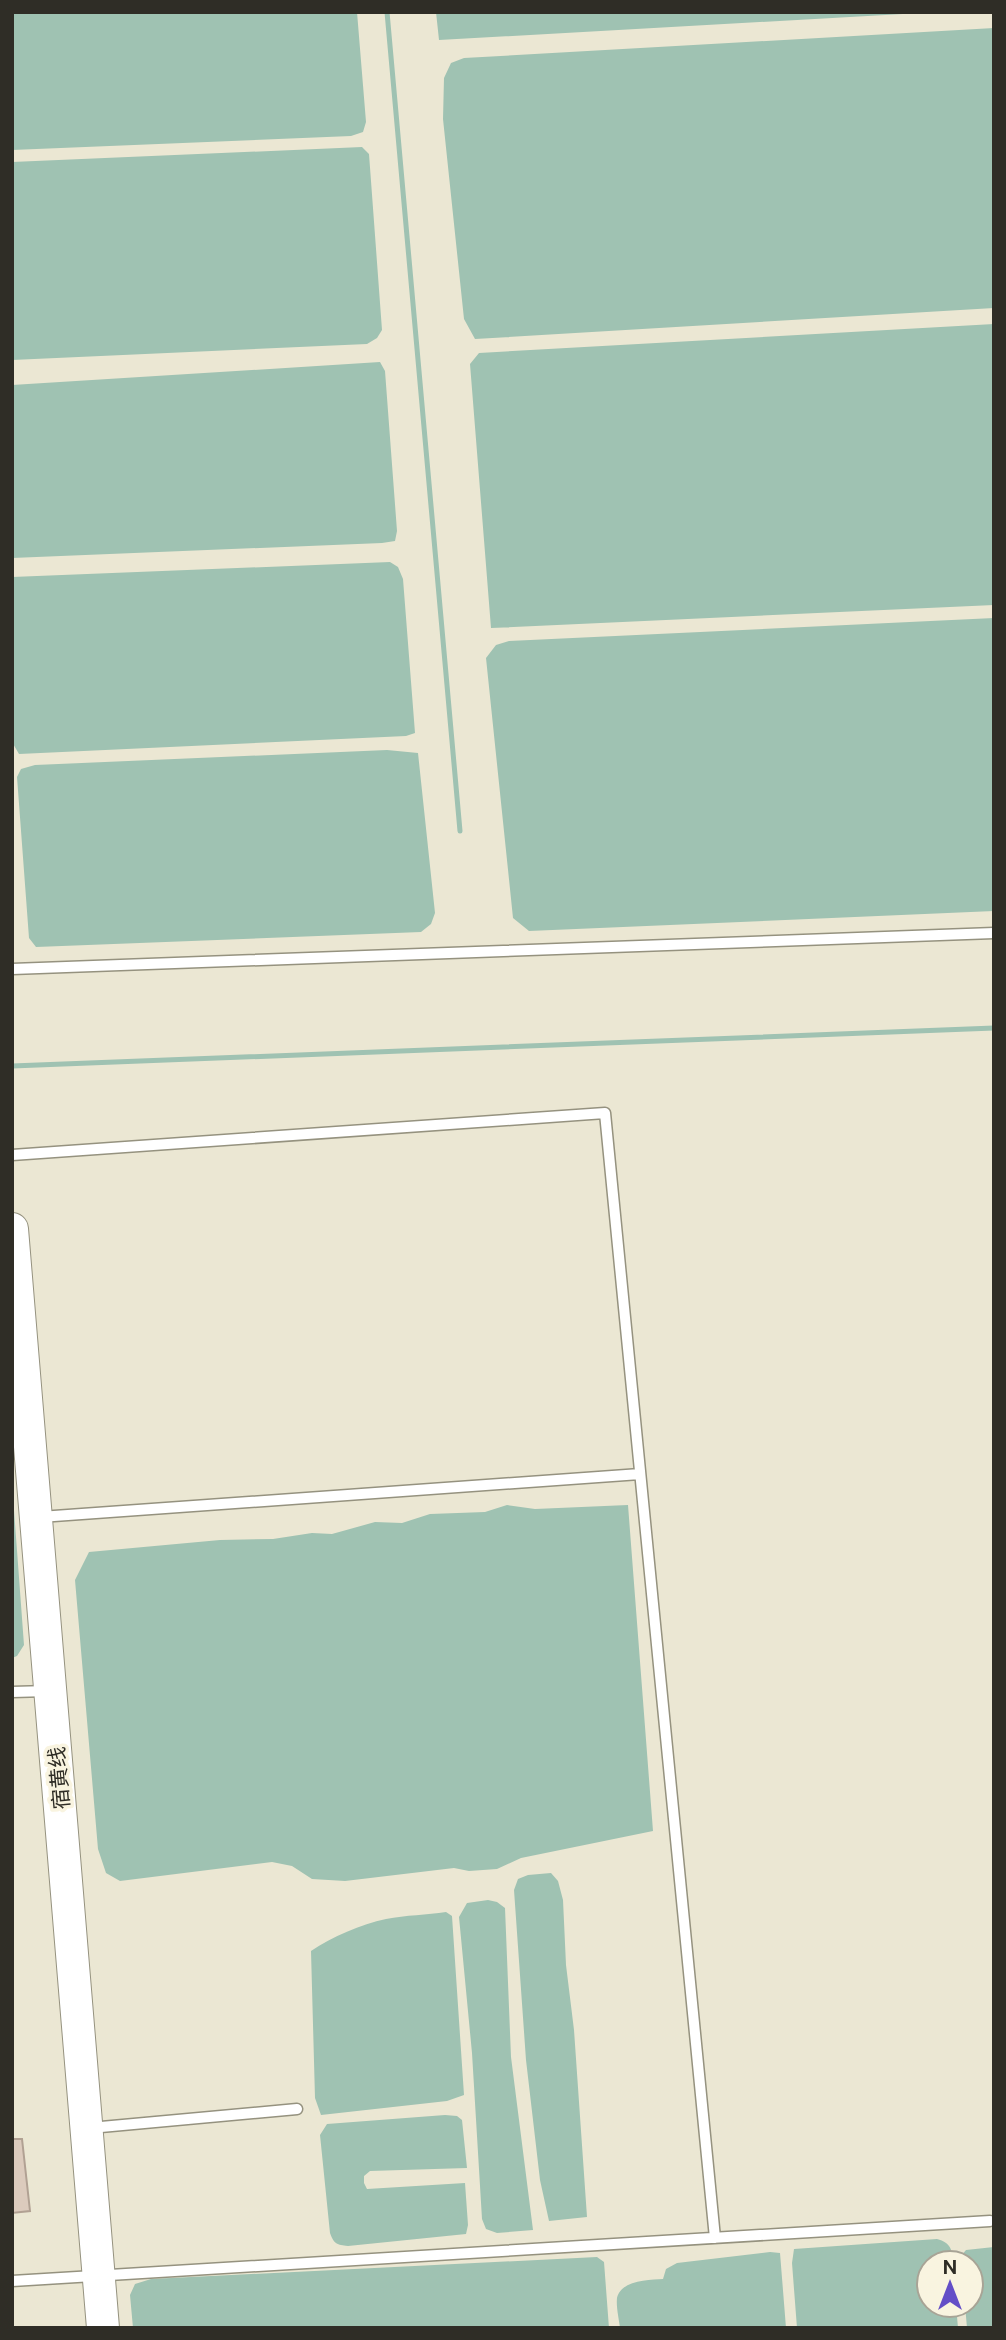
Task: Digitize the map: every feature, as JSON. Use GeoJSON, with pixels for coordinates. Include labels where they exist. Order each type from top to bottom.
{"type":"FeatureCollection","features":[{"type":"Feature","properties":{"kind":"main road","name":"宿黄线"},"geometry":{"type":"LineString","coordinates":[[12,1229],[17,1346],[37,1517],[103,2328]]}},
{"type":"Feature","properties":{"kind":"lane"},"geometry":{"type":"LineString","coordinates":[[12,969],[994,933]]}},
{"type":"Feature","properties":{"kind":"lane"},"geometry":{"type":"LineString","coordinates":[[12,1156],[605,1114],[715,2238]]}},
{"type":"Feature","properties":{"kind":"lane"},"geometry":{"type":"LineString","coordinates":[[37,1517],[640,1474]]}},
{"type":"Feature","properties":{"kind":"lane"},"geometry":{"type":"LineString","coordinates":[[12,1692],[51,1690]]}},
{"type":"Feature","properties":{"kind":"lane"},"geometry":{"type":"LineString","coordinates":[[87,2129],[297,2109]]}},
{"type":"Feature","properties":{"kind":"lane"},"geometry":{"type":"LineString","coordinates":[[12,2281],[990,2221]]}},
{"type":"Feature","properties":{"kind":"shaded area"},"geometry":{"type":"Polygon","coordinates":[[[12,12],[357,12],[366,122],[363,132],[351,136],[12,150],[12,12]]]}},
{"type":"Feature","properties":{"kind":"shaded area"},"geometry":{"type":"Polygon","coordinates":[[[436,12],[938,12],[439,40],[436,12]]]}},
{"type":"Feature","properties":{"kind":"shaded area"},"geometry":{"type":"Polygon","coordinates":[[[994,28],[994,308],[475,339],[464,319],[443,119],[444,78],[451,63],[464,58],[994,28]]]}},
{"type":"Feature","properties":{"kind":"shaded area"},"geometry":{"type":"Polygon","coordinates":[[[362,147],[369,154],[382,330],[377,338],[367,344],[12,360],[12,162],[362,147]]]}},
{"type":"Feature","properties":{"kind":"shaded area"},"geometry":{"type":"Polygon","coordinates":[[[994,324],[994,605],[491,628],[470,364],[479,353],[994,324]]]}},
{"type":"Feature","properties":{"kind":"shaded area"},"geometry":{"type":"Polygon","coordinates":[[[380,362],[385,371],[397,531],[395,541],[12,558],[12,385],[380,362]]]}},
{"type":"Feature","properties":{"kind":"shaded area"},"geometry":{"type":"Polygon","coordinates":[[[390,562],[398,567],[403,579],[415,733],[406,736],[19,754],[12,742],[12,577],[390,562]]]}},
{"type":"Feature","properties":{"kind":"shaded area"},"geometry":{"type":"Polygon","coordinates":[[[994,618],[994,911],[529,931],[513,918],[486,658],[496,645],[509,641],[994,618]]]}},
{"type":"Feature","properties":{"kind":"shaded area"},"geometry":{"type":"Polygon","coordinates":[[[387,750],[418,753],[435,913],[431,924],[421,932],[36,947],[29,938],[17,777],[21,769],[35,765],[387,750]]]}},
{"type":"Feature","properties":{"kind":"shaded area"},"geometry":{"type":"Polygon","coordinates":[[[12,1483],[24,1645],[17,1656],[12,1658],[12,1483]]]}},
{"type":"Feature","properties":{"kind":"shaded area"},"geometry":{"type":"Polygon","coordinates":[[[507,1505],[535,1509],[628,1505],[653,1831],[521,1858],[497,1869],[469,1871],[454,1868],[345,1881],[312,1879],[292,1866],[272,1862],[120,1881],[106,1873],[98,1849],[75,1580],[89,1552],[220,1540],[273,1539],[312,1533],[332,1534],[375,1522],[402,1523],[430,1514],[485,1512],[507,1505]]]}},
{"type":"Feature","properties":{"kind":"shaded area"},"geometry":{"type":"Polygon","coordinates":[[[551,1873],[558,1881],[563,1900],[587,2217],[549,2221],[540,2180],[526,2060],[514,1890],[518,1879],[528,1875],[551,1873]]]}},
{"type":"Feature","properties":{"kind":"shaded area"},"geometry":{"type":"Polygon","coordinates":[[[488,1900],[505,1908],[511,2057],[533,2230],[497,2233],[486,2229],[482,2219],[472,2053],[459,1917],[467,1903],[488,1900]]]}},
{"type":"Feature","properties":{"kind":"shaded area"},"geometry":{"type":"Polygon","coordinates":[[[446,1912],[452,1916],[464,2095],[447,2101],[321,2115],[315,2098],[311,1951],[347,1932],[376,1921],[446,1912]]]}},
{"type":"Feature","properties":{"kind":"shaded area"},"geometry":{"type":"Polygon","coordinates":[[[457,2116],[462,2120],[467,2168],[370,2171],[364,2176],[364,2183],[367,2189],[465,2183],[468,2225],[466,2234],[348,2246],[336,2243],[330,2233],[320,2135],[327,2124],[457,2116]]]}},
{"type":"Feature","properties":{"kind":"shaded area"},"geometry":{"type":"Polygon","coordinates":[[[937,2239],[945,2242],[951,2249],[915,2249],[915,2319],[957,2319],[958,2328],[797,2328],[792,2263],[794,2249],[937,2239]]]}},
{"type":"Feature","properties":{"kind":"shaded area"},"geometry":{"type":"Polygon","coordinates":[[[994,2247],[994,2328],[967,2328],[966,2319],[985,2319],[985,2249],[975,2249],[994,2247]]]}},
{"type":"Feature","properties":{"kind":"shaded area"},"geometry":{"type":"Polygon","coordinates":[[[780,2253],[786,2328],[620,2328],[617,2298],[630,2284],[663,2279],[666,2269],[677,2263],[780,2253]]]}},
{"type":"Feature","properties":{"kind":"shaded area"},"geometry":{"type":"Polygon","coordinates":[[[597,2257],[604,2262],[609,2328],[133,2328],[130,2295],[135,2284],[151,2279],[597,2257]]]}},
{"type":"Feature","properties":{"kind":"building"},"geometry":{"type":"Polygon","coordinates":[[[12,2139],[22,2139],[30,2211],[12,2213],[12,2139]]]}},
{"type":"Feature","properties":{"kind":"waterway"},"geometry":{"type":"LineString","coordinates":[[387,12],[460,831]]}},
{"type":"Feature","properties":{"kind":"waterway"},"geometry":{"type":"LineString","coordinates":[[12,1066],[994,1028]]}}]}
